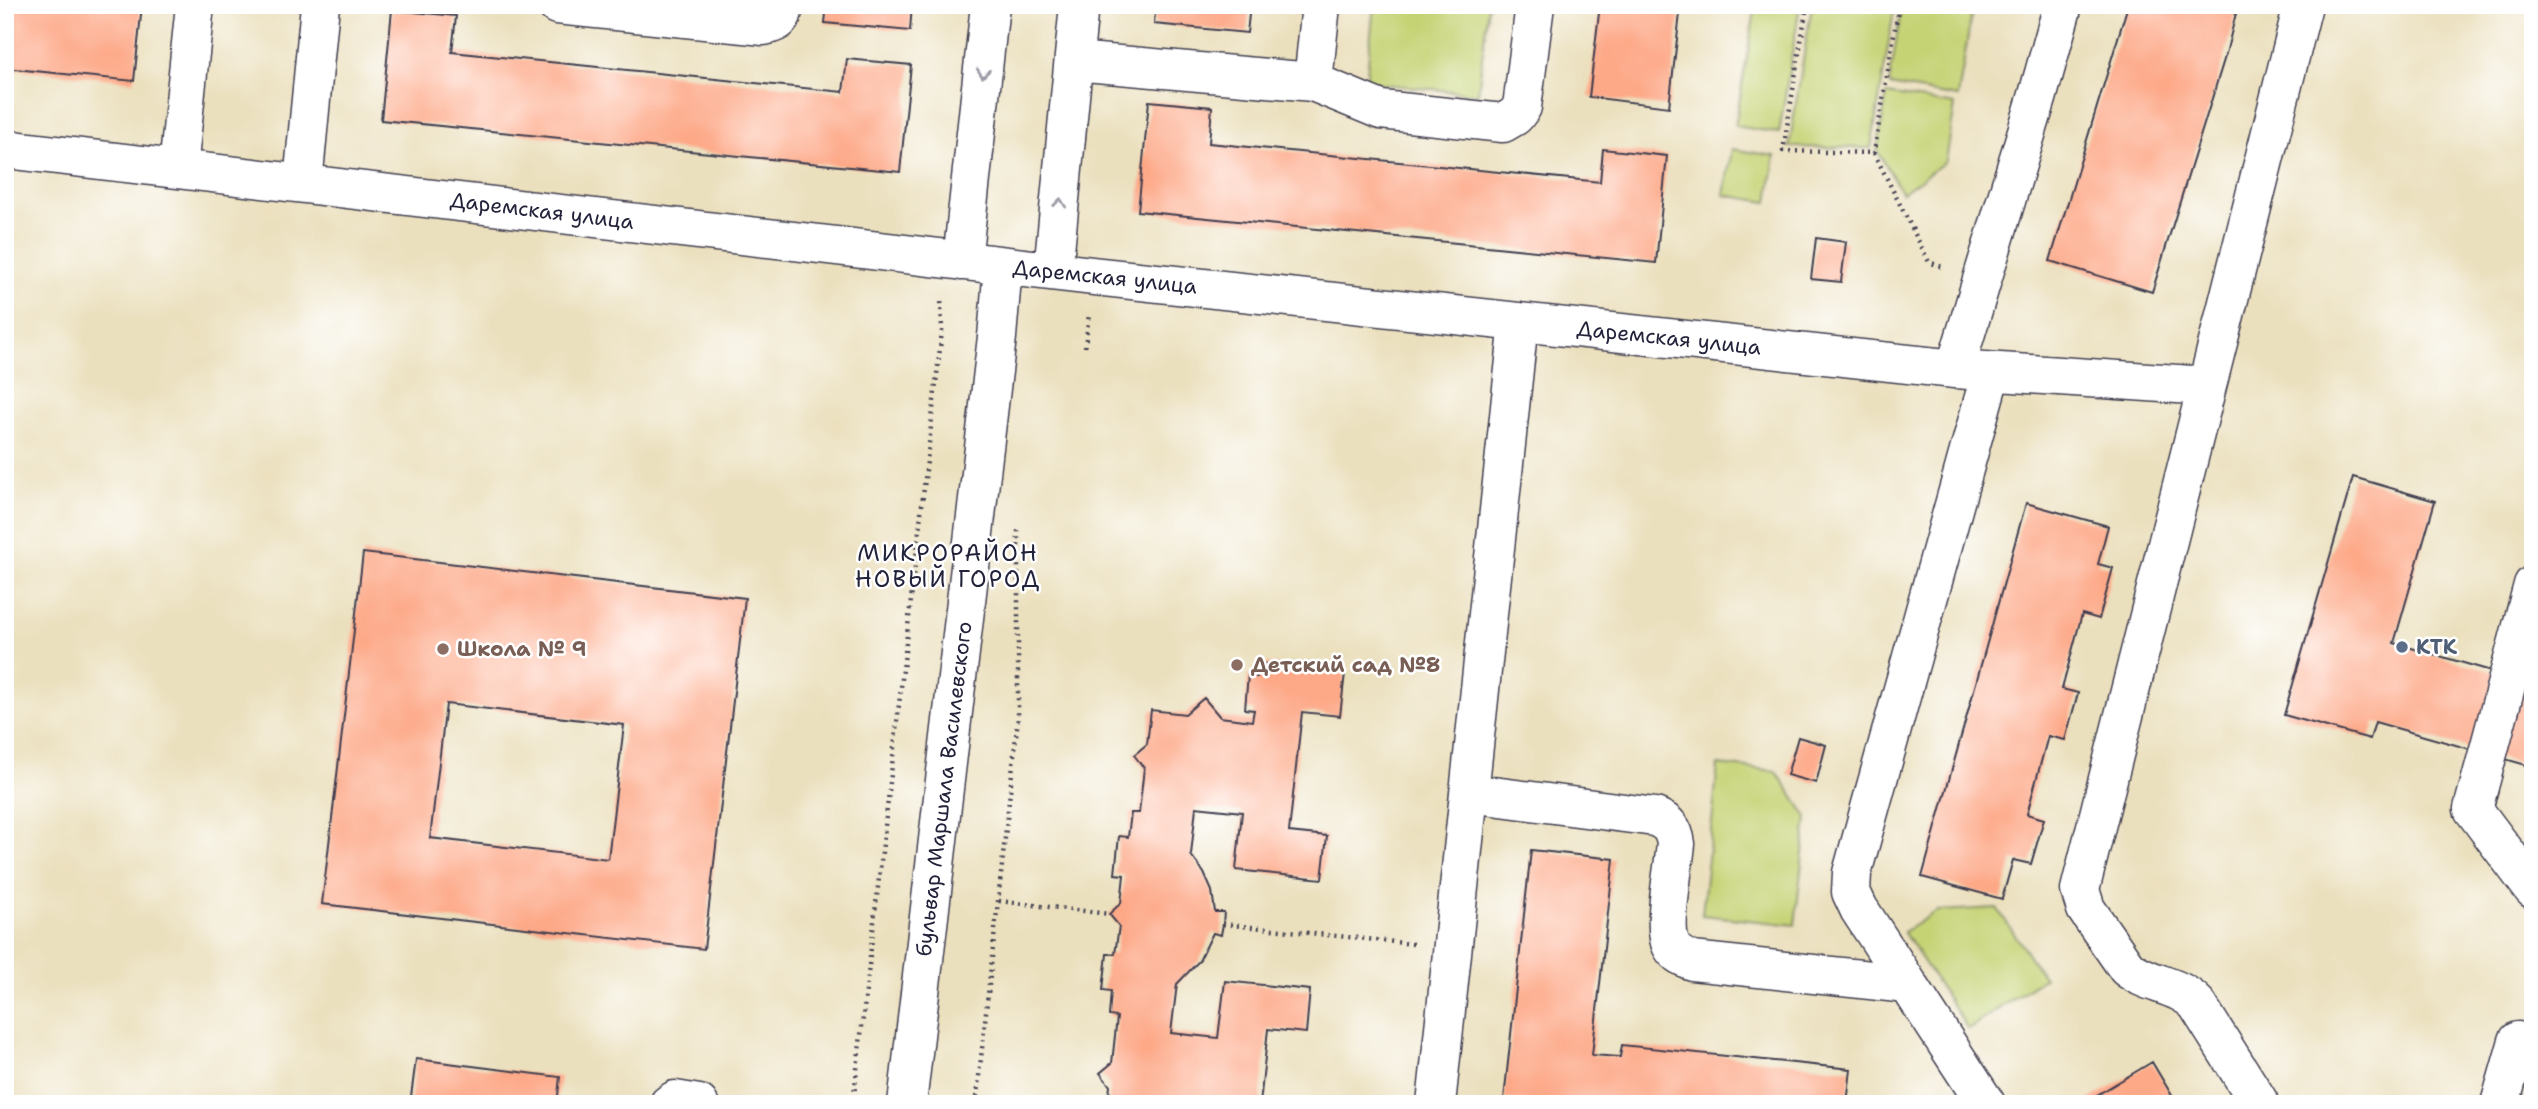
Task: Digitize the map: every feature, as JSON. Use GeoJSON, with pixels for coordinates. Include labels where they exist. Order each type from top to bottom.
{"type":"FeatureCollection","features":[{"type":"Feature","properties":{"kind":"street"},"geometry":{"type":"LineString","coordinates":[[178,169],[195,5]]}},
{"type":"Feature","properties":{"kind":"street"},"geometry":{"type":"LineString","coordinates":[[303,183],[320,5]]}},
{"type":"Feature","properties":{"kind":"street"},"geometry":{"type":"LineString","coordinates":[[557,5],[764,26],[777,23],[783,16],[784,5]]}},
{"type":"Feature","properties":{"kind":"street"},"geometry":{"type":"LineString","coordinates":[[962,261],[990,5]]}},
{"type":"Feature","properties":{"kind":"street"},"geometry":{"type":"LineString","coordinates":[[1053,271],[1079,5]]}},
{"type":"Feature","properties":{"kind":"street"},"geometry":{"type":"LineString","coordinates":[[1313,82],[1321,5]]}},
{"type":"Feature","properties":{"kind":"street"},"geometry":{"type":"LineString","coordinates":[[1074,61],[1313,82],[1381,110],[1503,123],[1515,116],[1522,107],[1535,5]]}},
{"type":"Feature","properties":{"kind":"street"},"geometry":{"type":"LineString","coordinates":[[1986,1104],[1859,909],[1851,892],[1852,873],[1973,370],[1981,279],[2039,95],[2063,5]]}},
{"type":"Feature","properties":{"kind":"street"},"geometry":{"type":"LineString","coordinates":[[2260,1104],[2197,1004],[2187,994],[2136,975],[2127,968],[2086,909],[2080,890],[2303,5]]}},
{"type":"Feature","properties":{"kind":"street","name":"Даремская улица"},"geometry":{"type":"LineString","coordinates":[[5,149],[1003,266],[1520,322],[1973,370],[2207,386]]}},
{"type":"Feature","properties":{"kind":"street","name":"бульвар Маршала Василевского"},"geometry":{"type":"LineString","coordinates":[[907,1104],[991,392],[1003,266]]}},
{"type":"Feature","properties":{"kind":"street"},"geometry":{"type":"LineString","coordinates":[[1436,1104],[1520,322]]}},
{"type":"Feature","properties":{"kind":"street"},"geometry":{"type":"LineString","coordinates":[[2533,585],[2473,808],[2533,889]]}},
{"type":"Feature","properties":{"kind":"street"},"geometry":{"type":"LineString","coordinates":[[1470,793],[1655,817],[1665,821],[1674,833],[1676,844],[1667,931],[1671,946],[1679,956],[1692,961],[1908,984]]}},
{"type":"Feature","properties":{"kind":"street"},"geometry":{"type":"LineString","coordinates":[[2500,1104],[2518,1041]]}},
{"type":"Feature","properties":{"kind":"street"},"geometry":{"type":"LineString","coordinates":[[669,1104],[675,1100],[699,1104]]}},
{"type":"Feature","properties":{"kind":"path"},"geometry":{"type":"LineString","coordinates":[[1807,5],[1783,151],[1874,153]]}},
{"type":"Feature","properties":{"kind":"path"},"geometry":{"type":"LineString","coordinates":[[1899,5],[1874,153],[1929,262],[1981,279]]}},
{"type":"Feature","properties":{"kind":"path"},"geometry":{"type":"LineString","coordinates":[[853,1104],[942,331],[941,295]]}},
{"type":"Feature","properties":{"kind":"path"},"geometry":{"type":"LineString","coordinates":[[1086,347],[1090,308]]}},
{"type":"Feature","properties":{"kind":"path"},"geometry":{"type":"LineString","coordinates":[[976,1104],[1018,718],[1018,525]]}},
{"type":"Feature","properties":{"kind":"path"},"geometry":{"type":"LineString","coordinates":[[999,901],[1109,914]]}},
{"type":"Feature","properties":{"kind":"path"},"geometry":{"type":"LineString","coordinates":[[1223,924],[1453,948]]}},
{"type":"Feature","properties":{"kind":"green space"},"geometry":{"type":"Polygon","coordinates":[[[1374,5],[1488,5],[1478,94],[1366,82],[1374,5]]]}},
{"type":"Feature","properties":{"kind":"green space"},"geometry":{"type":"Polygon","coordinates":[[[1756,5],[1800,5],[1779,133],[1735,126],[1756,5]]]}},
{"type":"Feature","properties":{"kind":"green space"},"geometry":{"type":"Polygon","coordinates":[[[1812,5],[1895,5],[1871,148],[1789,147],[1812,5]]]}},
{"type":"Feature","properties":{"kind":"green space"},"geometry":{"type":"Polygon","coordinates":[[[1902,5],[1973,5],[1958,97],[1889,85],[1902,5]]]}},
{"type":"Feature","properties":{"kind":"green space"},"geometry":{"type":"Polygon","coordinates":[[[1887,94],[1955,105],[1946,161],[1902,193],[1877,150],[1887,94]]]}},
{"type":"Feature","properties":{"kind":"green space"},"geometry":{"type":"Polygon","coordinates":[[[1732,149],[1775,156],[1768,202],[1724,195],[1732,149]]]}},
{"type":"Feature","properties":{"kind":"green space"},"geometry":{"type":"Polygon","coordinates":[[[1718,765],[1776,771],[1807,817],[1795,925],[1702,915],[1718,765]]]}},
{"type":"Feature","properties":{"kind":"green space"},"geometry":{"type":"Polygon","coordinates":[[[1997,908],[2044,978],[1968,1029],[1904,932],[1937,911],[1997,908]]]}},
{"type":"Feature","properties":{"kind":"building"},"geometry":{"type":"Polygon","coordinates":[[[5,5],[142,5],[134,81],[5,68],[5,5]]]}},
{"type":"Feature","properties":{"kind":"building"},"geometry":{"type":"Polygon","coordinates":[[[827,5],[912,5],[910,31],[825,23],[827,5]]]}},
{"type":"Feature","properties":{"kind":"building"},"geometry":{"type":"Polygon","coordinates":[[[1156,5],[1250,5],[1247,33],[1154,24],[1156,5]]]}},
{"type":"Feature","properties":{"kind":"building"},"geometry":{"type":"Polygon","coordinates":[[[1600,5],[1681,5],[1669,107],[1589,97],[1600,5]]]}},
{"type":"Feature","properties":{"kind":"building"},"geometry":{"type":"Polygon","coordinates":[[[2128,5],[2238,5],[2227,50],[2152,292],[2050,261],[2128,5]]]}},
{"type":"Feature","properties":{"kind":"building"},"geometry":{"type":"Polygon","coordinates":[[[392,10],[456,16],[452,52],[843,92],[847,59],[911,65],[900,172],[381,120],[392,10]]]}},
{"type":"Feature","properties":{"kind":"building"},"geometry":{"type":"Polygon","coordinates":[[[1149,101],[1212,107],[1209,143],[1600,182],[1603,149],[1667,156],[1656,263],[1138,211],[1149,101]]]}},
{"type":"Feature","properties":{"kind":"building"},"geometry":{"type":"Polygon","coordinates":[[[1816,238],[1846,242],[1841,282],[1811,279],[1816,238]]]}},
{"type":"Feature","properties":{"kind":"building"},"geometry":{"type":"Polygon","coordinates":[[[2353,477],[2435,501],[2394,643],[2533,683],[2533,767],[2375,722],[2370,739],[2284,715],[2353,477]]]}},
{"type":"Feature","properties":{"kind":"building"},"geometry":{"type":"Polygon","coordinates":[[[2026,503],[2108,526],[2098,564],[2113,568],[2099,619],[2082,614],[2062,689],[2078,693],[2065,740],[2048,736],[2027,814],[2044,819],[2031,864],[2013,860],[2002,899],[1922,877],[2026,503]]]}},
{"type":"Feature","properties":{"kind":"building"},"geometry":{"type":"Polygon","coordinates":[[[363,553],[745,598],[704,949],[322,904],[363,553]],[[446,704],[430,838],[608,859],[624,725],[446,704]]]}},
{"type":"Feature","properties":{"kind":"building","name":"Детский сад №8"},"geometry":{"type":"Polygon","coordinates":[[[1258,663],[1345,673],[1340,716],[1302,712],[1289,832],[1327,836],[1322,879],[1236,870],[1242,812],[1196,807],[1191,855],[1204,873],[1212,891],[1215,912],[1224,912],[1223,924],[1221,935],[1213,933],[1199,961],[1177,984],[1171,1033],[1218,1038],[1225,981],[1310,990],[1306,1033],[1268,1029],[1260,1104],[1108,1104],[1110,1086],[1100,1073],[1112,1063],[1117,1017],[1109,1016],[1111,991],[1103,990],[1107,954],[1115,954],[1119,926],[1109,914],[1121,903],[1124,875],[1115,874],[1119,836],[1128,837],[1131,813],[1139,813],[1144,768],[1134,755],[1147,744],[1151,710],[1185,714],[1204,698],[1220,717],[1252,721],[1254,710],[1245,709],[1248,675],[1257,677],[1258,663]]]}},
{"type":"Feature","properties":{"kind":"building"},"geometry":{"type":"Polygon","coordinates":[[[1798,737],[1826,745],[1816,783],[1787,775],[1798,737]]]}},
{"type":"Feature","properties":{"kind":"building"},"geometry":{"type":"Polygon","coordinates":[[[1531,850],[1614,859],[1592,1055],[1620,1057],[1622,1045],[1851,1069],[1847,1104],[1549,1104],[1504,1099],[1531,850]]]}},
{"type":"Feature","properties":{"kind":"building"},"geometry":{"type":"Polygon","coordinates":[[[416,1059],[560,1077],[557,1104],[410,1104],[416,1059]]]}},
{"type":"Feature","properties":{"kind":"building"},"geometry":{"type":"Polygon","coordinates":[[[2152,1062],[2177,1104],[2082,1104],[2152,1062]]]}},
{"type":"Feature","properties":{"kind":"place","name":"КТК"},"geometry":{"type":"Point","coordinates":[2402,647]}},
{"type":"Feature","properties":{"kind":"place","name":"Школа № 9"},"geometry":{"type":"Point","coordinates":[443,649]}},
{"type":"Feature","properties":{"kind":"place","name":"Детский сад №8"},"geometry":{"type":"Point","coordinates":[1237,665]}},
{"type":"Feature","properties":{"kind":"district","name":"МИКРОРАЙОН НОВЫЙ ГОРОД"},"geometry":{"type":"Point","coordinates":[948,566]}}]}
